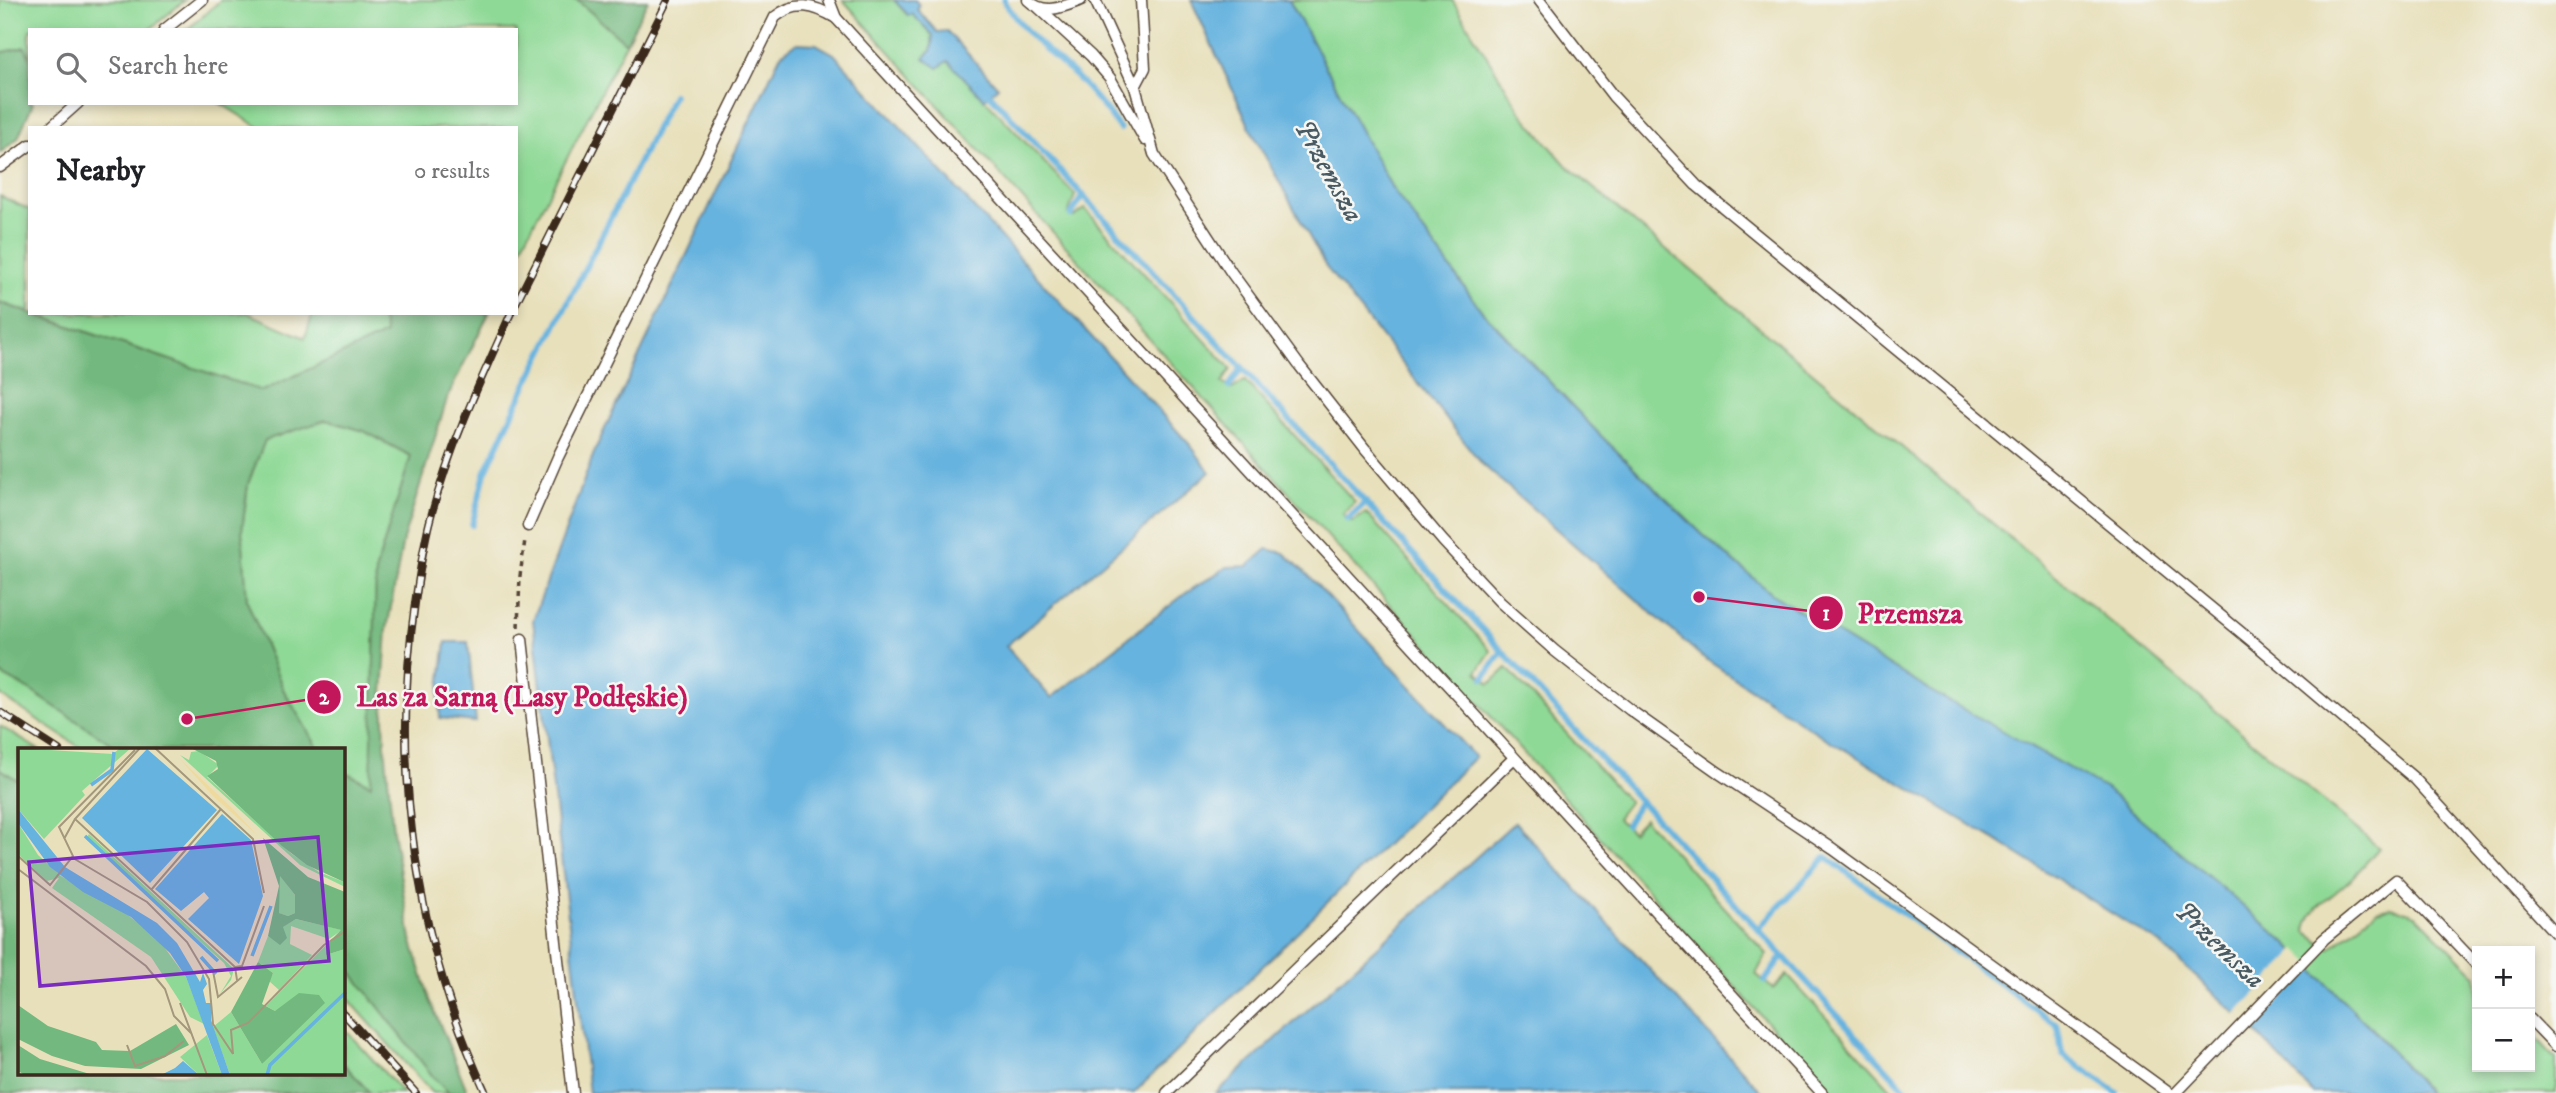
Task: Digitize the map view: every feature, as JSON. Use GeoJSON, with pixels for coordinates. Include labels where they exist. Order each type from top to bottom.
{"type":"FeatureCollection","features":[{"type":"Feature","properties":{"kind":"lane"},"geometry":{"type":"LineString","coordinates":[[167,28],[202,0]]}},
{"type":"Feature","properties":{"kind":"lane"},"geometry":{"type":"LineString","coordinates":[[829,0],[836,18]]}},
{"type":"Feature","properties":{"kind":"lane"},"geometry":{"type":"LineString","coordinates":[[1028,0],[1091,56],[1110,78],[1131,118],[1231,272],[1299,365],[1365,449],[1443,541],[1500,602],[1555,651],[1630,710],[1718,773],[1844,857],[2169,1093]]}},
{"type":"Feature","properties":{"kind":"lane"},"geometry":{"type":"LineString","coordinates":[[1039,8],[1058,9],[1081,0]]}},
{"type":"Feature","properties":{"kind":"lane"},"geometry":{"type":"LineString","coordinates":[[1095,0],[1135,87],[1154,154]]}},
{"type":"Feature","properties":{"kind":"lane"},"geometry":{"type":"LineString","coordinates":[[1135,87],[1145,68],[1141,0]]}},
{"type":"Feature","properties":{"kind":"lane"},"geometry":{"type":"LineString","coordinates":[[1539,0],[1613,96],[1696,185],[2254,643],[2415,779],[2556,934]]}},
{"type":"Feature","properties":{"kind":"lane"},"geometry":{"type":"LineString","coordinates":[[528,526],[558,457],[775,17],[783,9],[805,4],[820,8],[836,18],[1822,1093]]}},
{"type":"Feature","properties":{"kind":"lane"},"geometry":{"type":"LineString","coordinates":[[52,126],[76,105]]}},
{"type":"Feature","properties":{"kind":"lane"},"geometry":{"type":"LineString","coordinates":[[0,167],[28,146]]}},
{"type":"Feature","properties":{"kind":"lane"},"geometry":{"type":"LineString","coordinates":[[522,639],[573,1093]]}},
{"type":"Feature","properties":{"kind":"lane"},"geometry":{"type":"LineString","coordinates":[[1167,1093],[1514,758]]}},
{"type":"Feature","properties":{"kind":"lane"},"geometry":{"type":"LineString","coordinates":[[2176,1093],[2324,939],[2396,880],[2472,960]]}},
{"type":"Feature","properties":{"kind":"lane"},"geometry":{"type":"LineString","coordinates":[[2535,1024],[2556,1046]]}},
{"type":"Feature","properties":{"kind":"path"},"geometry":{"type":"LineString","coordinates":[[518,620],[521,562],[528,526]]}},
{"type":"Feature","properties":{"kind":"green space"},"geometry":{"type":"Polygon","coordinates":[[[0,0],[185,0],[151,28],[28,28],[28,54],[25,47],[0,53],[0,0]]]}},
{"type":"Feature","properties":{"kind":"green space"},"geometry":{"type":"Polygon","coordinates":[[[221,0],[577,0],[626,43],[518,254],[518,126],[257,126],[223,105],[518,105],[518,28],[189,28],[221,0]]]}},
{"type":"Feature","properties":{"kind":"green space"},"geometry":{"type":"Polygon","coordinates":[[[577,0],[648,0],[626,43],[577,0]]]}},
{"type":"Feature","properties":{"kind":"green space"},"geometry":{"type":"Polygon","coordinates":[[[843,0],[894,0],[908,16],[912,13],[933,36],[931,51],[925,57],[938,68],[948,60],[1075,195],[1068,214],[1074,217],[1085,209],[1231,369],[1222,383],[1232,389],[1245,381],[1355,502],[1343,514],[1352,522],[1366,513],[1491,651],[1477,672],[1490,684],[1507,668],[1629,802],[1617,818],[1632,832],[1644,819],[1767,954],[1756,974],[1773,989],[1787,975],[1895,1093],[1831,1093],[843,0]]]}},
{"type":"Feature","properties":{"kind":"green space"},"geometry":{"type":"Polygon","coordinates":[[[1289,0],[1452,0],[1523,115],[1566,165],[2379,848],[2315,910],[2306,931],[2329,949],[2377,911],[2392,907],[2416,915],[2472,971],[2472,1072],[2535,1072],[2535,1036],[2556,1059],[2556,1093],[2429,1093],[2376,1033],[2286,943],[2206,875],[1929,690],[1772,594],[1703,535],[1600,435],[1481,310],[1392,188],[1289,0]]]}},
{"type":"Feature","properties":{"kind":"green space"},"geometry":{"type":"Polygon","coordinates":[[[25,47],[28,54],[28,105],[32,105],[18,138],[0,153],[0,53],[25,47]]]}},
{"type":"Feature","properties":{"kind":"green space"},"geometry":{"type":"Polygon","coordinates":[[[0,196],[28,209],[28,312],[0,302],[0,196]]]}},
{"type":"Feature","properties":{"kind":"green space"},"geometry":{"type":"Polygon","coordinates":[[[0,303],[28,312],[28,315],[36,315],[262,391],[386,334],[381,315],[488,315],[448,396],[403,540],[387,629],[383,693],[393,831],[411,939],[430,1000],[468,1093],[449,1093],[435,1079],[345,964],[345,772],[371,785],[376,569],[411,456],[364,431],[326,420],[265,440],[248,484],[242,530],[247,601],[284,691],[318,748],[118,748],[28,689],[0,674],[0,303]]]}},
{"type":"Feature","properties":{"kind":"green space"},"geometry":{"type":"Polygon","coordinates":[[[38,315],[253,315],[305,338],[312,315],[381,315],[386,334],[262,391],[38,315]]]}},
{"type":"Feature","properties":{"kind":"green space"},"geometry":{"type":"Polygon","coordinates":[[[326,420],[364,431],[411,456],[376,569],[372,785],[345,772],[345,748],[318,748],[284,691],[247,601],[242,530],[248,484],[265,440],[326,420]]]}},
{"type":"Feature","properties":{"kind":"green space"},"geometry":{"type":"Polygon","coordinates":[[[0,674],[28,689],[118,748],[81,748],[0,695],[0,674]]]}},
{"type":"Feature","properties":{"kind":"green space"},"geometry":{"type":"Polygon","coordinates":[[[0,726],[36,748],[18,748],[18,779],[0,769],[0,726]]]}},
{"type":"Feature","properties":{"kind":"green space"},"geometry":{"type":"Polygon","coordinates":[[[0,769],[18,780],[18,1076],[345,1076],[345,1065],[370,1093],[0,1093],[0,769]]]}},
{"type":"Feature","properties":{"kind":"green space"},"geometry":{"type":"Polygon","coordinates":[[[345,964],[435,1079],[449,1093],[432,1093],[345,995],[345,964]]]}},
{"type":"Feature","properties":{"kind":"green space"},"geometry":{"type":"Polygon","coordinates":[[[345,1029],[403,1093],[370,1093],[345,1065],[345,1029]]]}},
{"type":"Feature","properties":{"kind":"water"},"geometry":{"type":"Polygon","coordinates":[[[894,0],[915,0],[920,6],[917,9],[937,32],[947,31],[998,87],[984,99],[948,61],[938,68],[924,58],[931,51],[933,35],[894,0]]]}},
{"type":"Feature","properties":{"kind":"water"},"geometry":{"type":"Polygon","coordinates":[[[1191,0],[1289,0],[1392,188],[1481,310],[1600,435],[1703,535],[1772,594],[1929,690],[2106,789],[2286,943],[2376,1033],[2428,1093],[2313,1093],[2252,1028],[2160,944],[1996,840],[1822,736],[1701,656],[1482,464],[1326,267],[1252,132],[1191,0]]]}},
{"type":"Feature","properties":{"kind":"water"},"geometry":{"type":"Polygon","coordinates":[[[797,43],[816,44],[834,54],[1191,446],[1210,472],[1006,646],[1051,698],[1186,593],[1227,567],[1248,566],[1267,549],[1284,553],[1308,575],[1475,757],[1134,1093],[589,1093],[533,620],[595,450],[781,54],[797,43]]]}},
{"type":"Feature","properties":{"kind":"water"},"geometry":{"type":"Polygon","coordinates":[[[446,642],[468,642],[476,722],[440,718],[439,695],[446,642]]]}},
{"type":"Feature","properties":{"kind":"water"},"geometry":{"type":"Polygon","coordinates":[[[1515,822],[1763,1093],[1216,1093],[1515,822]]]}},
{"type":"Feature","properties":{"kind":"pier"},"geometry":{"type":"Polygon","coordinates":[[[2297,949],[2313,965],[2250,1032],[2234,1016],[2297,949]]]}},
{"type":"Feature","properties":{"kind":"waterway"},"geometry":{"type":"LineString","coordinates":[[1004,0],[1027,31],[1074,75],[1120,129]]}},
{"type":"Feature","properties":{"kind":"waterway"},"geometry":{"type":"LineString","coordinates":[[986,90],[1909,1093]]}},
{"type":"Feature","properties":{"kind":"waterway"},"geometry":{"type":"LineString","coordinates":[[472,525],[485,473],[526,385],[673,95]]}},
{"type":"Feature","properties":{"kind":"waterway"},"geometry":{"type":"LineString","coordinates":[[1071,215],[1083,195]]}},
{"type":"Feature","properties":{"kind":"waterway"},"geometry":{"type":"LineString","coordinates":[[1229,387],[1242,367]]}},
{"type":"Feature","properties":{"kind":"waterway"},"geometry":{"type":"LineString","coordinates":[[1348,519],[1366,502]]}},
{"type":"Feature","properties":{"kind":"waterway"},"geometry":{"type":"LineString","coordinates":[[1484,678],[1502,651]]}},
{"type":"Feature","properties":{"kind":"waterway"},"geometry":{"type":"LineString","coordinates":[[1626,825],[1640,801]]}},
{"type":"Feature","properties":{"kind":"waterway"},"geometry":{"type":"LineString","coordinates":[[1758,929],[1826,857],[2057,1025],[2063,1055],[2117,1093]]}},
{"type":"Feature","properties":{"kind":"waterway"},"geometry":{"type":"LineString","coordinates":[[1765,981],[1782,956]]}},
{"type":"Feature","properties":{"kind":"railway"},"geometry":{"type":"LineString","coordinates":[[518,299],[668,0]]}},
{"type":"Feature","properties":{"kind":"railway"},"geometry":{"type":"LineString","coordinates":[[486,1093],[462,1035],[426,914],[408,791],[406,728],[408,665],[415,603],[430,520],[456,441],[510,315]]}},
{"type":"Feature","properties":{"kind":"railway"},"geometry":{"type":"LineString","coordinates":[[0,712],[56,748]]}},
{"type":"Feature","properties":{"kind":"railway"},"geometry":{"type":"LineString","coordinates":[[345,1015],[416,1093]]}},
{"type":"Feature","properties":{"kind":"place","name":"Przemsza"},"geometry":{"type":"Point","coordinates":[1699,597]}},
{"type":"Feature","properties":{"kind":"place","name":"Las za Sarną (Lasy Podłęskie)"},"geometry":{"type":"Point","coordinates":[187,719]}}]}
